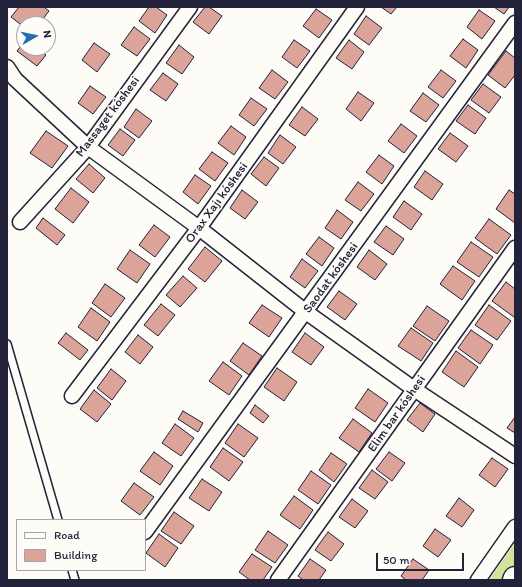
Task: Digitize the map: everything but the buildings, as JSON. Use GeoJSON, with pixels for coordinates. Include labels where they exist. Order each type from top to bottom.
{"type":"FeatureCollection","features":[{"type":"Feature","properties":{"kind":"street","name":"Massaget kóshesi"},"geometry":{"type":"LineString","coordinates":[[20,222],[88,147],[190,7]]}},
{"type":"Feature","properties":{"kind":"street","name":"Orax Xajı kóshesi"},"geometry":{"type":"LineString","coordinates":[[72,396],[200,228],[357,7]]}},
{"type":"Feature","properties":{"kind":"street","name":"Saodat kóshesi"},"geometry":{"type":"LineString","coordinates":[[146,531],[515,23]]}},
{"type":"Feature","properties":{"kind":"street"},"geometry":{"type":"LineString","coordinates":[[7,67],[16,78],[88,147],[200,228],[306,312],[414,389],[515,456]]}},
{"type":"Feature","properties":{"kind":"street","name":"Elim bar kóshesi"},"geometry":{"type":"LineString","coordinates":[[278,580],[515,248]]}},
{"type":"Feature","properties":{"kind":"street"},"geometry":{"type":"LineString","coordinates":[[478,580],[515,527]]}},
{"type":"Feature","properties":{"kind":"lane"},"geometry":{"type":"LineString","coordinates":[[7,344],[58,519]]}},
{"type":"Feature","properties":{"kind":"green space"},"geometry":{"type":"Polygon","coordinates":[[[515,543],[515,565],[505,580],[489,580],[515,543]]]}}]}
